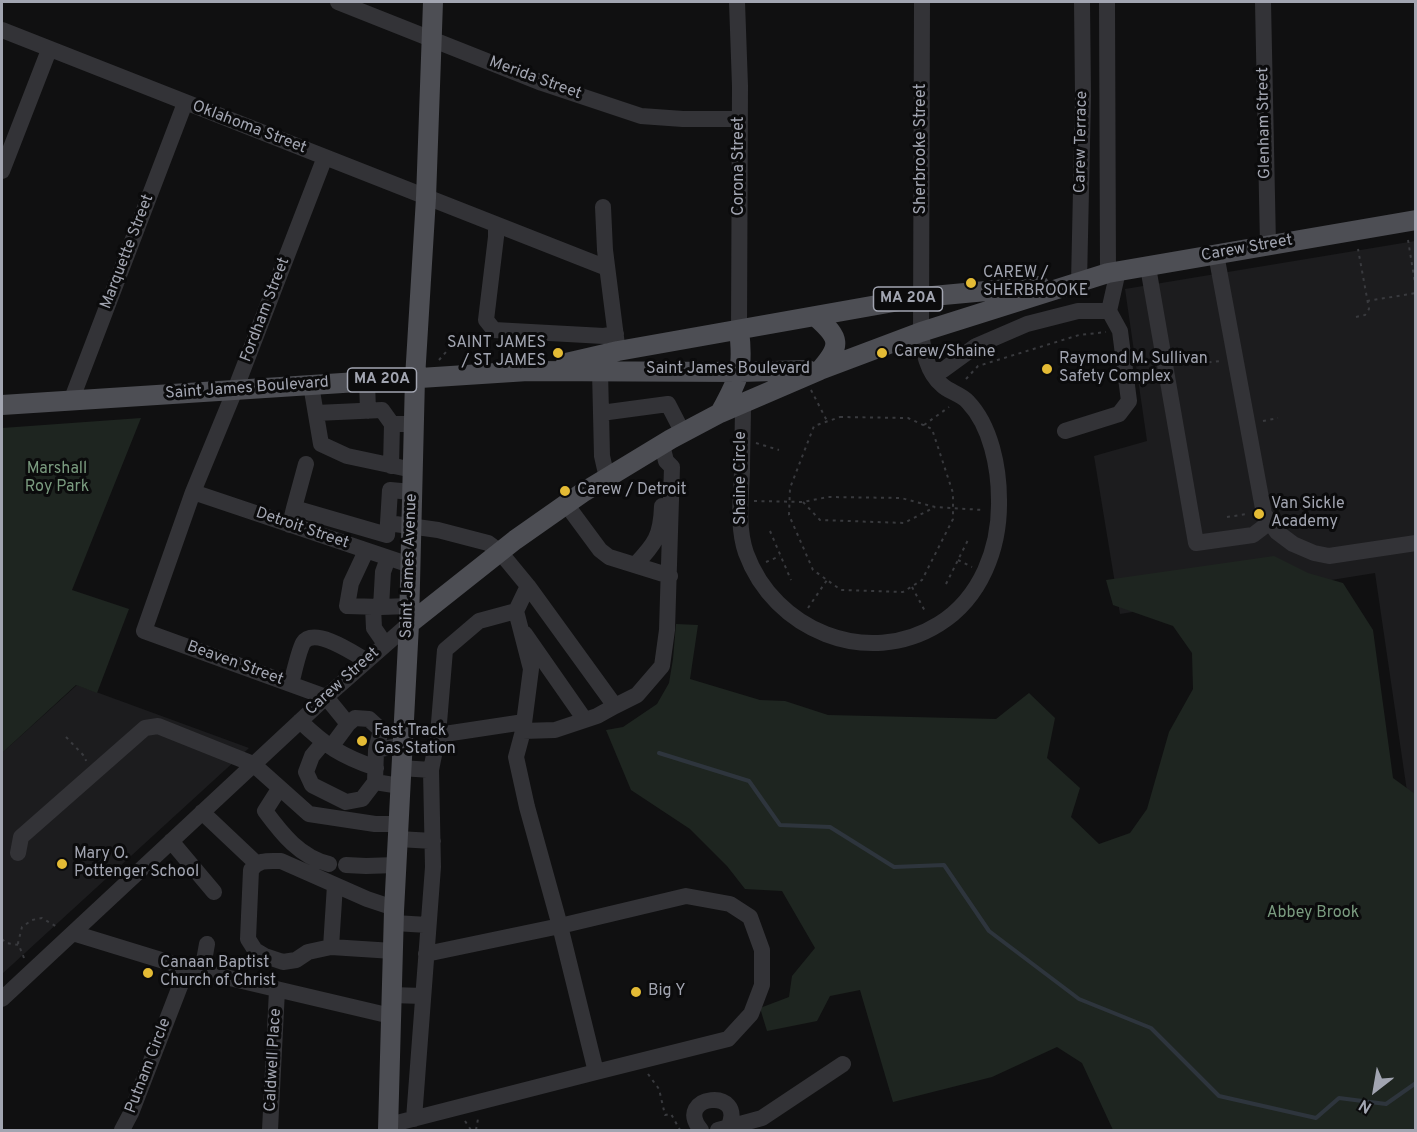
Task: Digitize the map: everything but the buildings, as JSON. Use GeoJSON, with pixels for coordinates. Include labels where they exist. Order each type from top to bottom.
{"type":"FeatureCollection","features":[{"type":"Feature","properties":{"kind":"main road","name":"Saint James Avenue"},"geometry":{"type":"LineString","coordinates":[[388,1128],[396,865],[409,615],[415,378],[426,198],[433,2]]}},
{"type":"Feature","properties":{"kind":"main road","name":"Carew Street"},"geometry":{"type":"LineString","coordinates":[[409,615],[566,504],[607,478],[664,453],[683,433],[720,413],[812,373],[921,332],[1113,272],[1416,220]]}},
{"type":"Feature","properties":{"kind":"main road","name":"Carew Street"},"geometry":{"type":"LineString","coordinates":[[739,330],[922,297],[1079,283]]}},
{"type":"Feature","properties":{"kind":"main road"},"geometry":{"type":"LineString","coordinates":[[812,373],[832,356],[836,344],[832,331],[816,316]]}},
{"type":"Feature","properties":{"kind":"main road","name":"Saint James Boulevard"},"geometry":{"type":"LineString","coordinates":[[528,371],[617,343],[739,330]]}},
{"type":"Feature","properties":{"kind":"main road"},"geometry":{"type":"LineString","coordinates":[[720,413],[741,372],[739,330]]}},
{"type":"Feature","properties":{"kind":"main road","name":"Saint James Boulevard"},"geometry":{"type":"LineString","coordinates":[[2,405],[528,371],[812,373]]}},
{"type":"Feature","properties":{"kind":"street","name":"Merida Street"},"geometry":{"type":"LineString","coordinates":[[338,2],[542,83],[641,116],[740,119]]}},
{"type":"Feature","properties":{"kind":"street","name":"Corona Street"},"geometry":{"type":"LineString","coordinates":[[737,2],[740,119],[739,330]]}},
{"type":"Feature","properties":{"kind":"street","name":"Sherbrooke Street"},"geometry":{"type":"LineString","coordinates":[[922,2],[922,297]]}},
{"type":"Feature","properties":{"kind":"street","name":"Carew Terrace"},"geometry":{"type":"LineString","coordinates":[[1079,283],[1083,96],[1082,2]]}},
{"type":"Feature","properties":{"kind":"street","name":"Carew Terrace"},"geometry":{"type":"LineString","coordinates":[[1107,2],[1113,272],[1109,311]]}},
{"type":"Feature","properties":{"kind":"street","name":"Glenham Street"},"geometry":{"type":"LineString","coordinates":[[1263,2],[1268,245]]}},
{"type":"Feature","properties":{"kind":"street","name":"Oklahoma Street"},"geometry":{"type":"LineString","coordinates":[[2,30],[607,268]]}},
{"type":"Feature","properties":{"kind":"street"},"geometry":{"type":"LineString","coordinates":[[2,171],[49,50]]}},
{"type":"Feature","properties":{"kind":"street","name":"Marquette Street"},"geometry":{"type":"LineString","coordinates":[[71,400],[185,103]]}},
{"type":"Feature","properties":{"kind":"street","name":"Fordham Street"},"geometry":{"type":"LineString","coordinates":[[144,631],[193,492],[325,157]]}},
{"type":"Feature","properties":{"kind":"street"},"geometry":{"type":"LineString","coordinates":[[603,207],[607,268],[617,343]]}},
{"type":"Feature","properties":{"kind":"street"},"geometry":{"type":"LineString","coordinates":[[496,225],[486,320],[494,330],[604,336],[617,343]]}},
{"type":"Feature","properties":{"kind":"street"},"geometry":{"type":"LineString","coordinates":[[1216,254],[1264,514],[1277,532],[1293,544],[1314,553],[1329,556],[1416,543]]}},
{"type":"Feature","properties":{"kind":"street"},"geometry":{"type":"LineString","coordinates":[[1148,267],[1196,543],[1253,534],[1270,522]]}},
{"type":"Feature","properties":{"kind":"street"},"geometry":{"type":"LineString","coordinates":[[1041,294],[1052,318]]}},
{"type":"Feature","properties":{"kind":"street"},"geometry":{"type":"LineString","coordinates":[[921,332],[922,297]]}},
{"type":"Feature","properties":{"kind":"street"},"geometry":{"type":"LineString","coordinates":[[931,370],[943,370],[976,346],[1027,324],[1078,311],[1109,311],[1120,331],[1129,400],[1119,414],[1065,430]]}},
{"type":"Feature","properties":{"kind":"street","name":"Shaine Circle"},"geometry":{"type":"LineString","coordinates":[[743,404],[740,522],[745,549],[768,594],[780,607],[799,621],[828,635],[846,640],[878,643],[904,639],[928,630],[951,616],[980,582],[993,552],[999,517],[999,484],[990,442],[981,420],[968,401],[940,385],[924,357],[921,332]]}},
{"type":"Feature","properties":{"kind":"street"},"geometry":{"type":"LineString","coordinates":[[600,371],[602,456],[607,478]]}},
{"type":"Feature","properties":{"kind":"street"},"geometry":{"type":"LineString","coordinates":[[367,381],[368,411]]}},
{"type":"Feature","properties":{"kind":"street"},"geometry":{"type":"LineString","coordinates":[[311,385],[321,444],[347,456],[413,470]]}},
{"type":"Feature","properties":{"kind":"street"},"geometry":{"type":"LineString","coordinates":[[601,413],[668,404],[683,433]]}},
{"type":"Feature","properties":{"kind":"street"},"geometry":{"type":"LineString","coordinates":[[316,413],[382,410],[392,424],[391,466]]}},
{"type":"Feature","properties":{"kind":"street"},"geometry":{"type":"LineString","coordinates":[[392,424],[414,424]]}},
{"type":"Feature","properties":{"kind":"street"},"geometry":{"type":"LineString","coordinates":[[635,565],[653,546],[660,531],[664,453]]}},
{"type":"Feature","properties":{"kind":"street"},"geometry":{"type":"LineString","coordinates":[[438,735],[524,726],[555,730],[585,720],[637,695],[662,666],[670,576],[672,467],[664,453]]}},
{"type":"Feature","properties":{"kind":"street"},"geometry":{"type":"LineString","coordinates":[[290,525],[306,464]]}},
{"type":"Feature","properties":{"kind":"street"},"geometry":{"type":"LineString","coordinates":[[385,644],[375,628],[377,607],[374,560],[390,489],[412,492]]}},
{"type":"Feature","properties":{"kind":"street","name":"Detroit Street"},"geometry":{"type":"LineString","coordinates":[[193,492],[332,539],[374,560],[410,565]]}},
{"type":"Feature","properties":{"kind":"street"},"geometry":{"type":"LineString","coordinates":[[566,504],[600,550],[609,557],[670,576]]}},
{"type":"Feature","properties":{"kind":"street"},"geometry":{"type":"LineString","coordinates":[[294,508],[336,520],[382,528],[411,526],[438,530],[488,543],[500,552],[528,586],[615,706]]}},
{"type":"Feature","properties":{"kind":"street"},"geometry":{"type":"LineString","coordinates":[[332,539],[336,520]]}},
{"type":"Feature","properties":{"kind":"street"},"geometry":{"type":"LineString","coordinates":[[374,560],[351,583],[347,606],[377,607],[409,615]]}},
{"type":"Feature","properties":{"kind":"street"},"geometry":{"type":"LineString","coordinates":[[528,586],[517,618],[531,669],[524,726],[516,757],[596,1072]]}},
{"type":"Feature","properties":{"kind":"street","name":"Carew Street"},"geometry":{"type":"LineString","coordinates":[[2,999],[35,968],[66,931],[171,841],[367,661],[385,644],[409,615]]}},
{"type":"Feature","properties":{"kind":"street"},"geometry":{"type":"LineString","coordinates":[[517,618],[585,720]]}},
{"type":"Feature","properties":{"kind":"street"},"geometry":{"type":"LineString","coordinates":[[414,1119],[433,841],[431,770],[438,735],[445,650],[479,621],[517,618]]}},
{"type":"Feature","properties":{"kind":"street","name":"Beaven Street"},"geometry":{"type":"LineString","coordinates":[[144,631],[326,697]]}},
{"type":"Feature","properties":{"kind":"street"},"geometry":{"type":"LineString","coordinates":[[291,684],[304,642],[310,638],[324,639],[345,647],[367,661]]}},
{"type":"Feature","properties":{"kind":"street"},"geometry":{"type":"LineString","coordinates":[[326,697],[348,724]]}},
{"type":"Feature","properties":{"kind":"street"},"geometry":{"type":"LineString","coordinates":[[355,718],[369,719],[381,730],[376,750],[375,775],[362,799],[346,802],[312,785],[306,772],[312,756],[327,745],[355,718]]}},
{"type":"Feature","properties":{"kind":"street"},"geometry":{"type":"LineString","coordinates":[[300,721],[327,745],[375,775],[401,777],[431,770]]}},
{"type":"Feature","properties":{"kind":"street"},"geometry":{"type":"LineString","coordinates":[[18,853],[21,837],[145,728],[158,726],[253,764],[309,814],[375,824],[433,841]]}},
{"type":"Feature","properties":{"kind":"street"},"geometry":{"type":"LineString","coordinates":[[376,750],[402,745]]}},
{"type":"Feature","properties":{"kind":"street"},"geometry":{"type":"LineString","coordinates":[[279,789],[265,811],[292,843],[313,860],[329,864]]}},
{"type":"Feature","properties":{"kind":"street"},"geometry":{"type":"LineString","coordinates":[[202,812],[256,863]]}},
{"type":"Feature","properties":{"kind":"street"},"geometry":{"type":"LineString","coordinates":[[171,841],[214,892]]}},
{"type":"Feature","properties":{"kind":"street"},"geometry":{"type":"LineString","coordinates":[[393,951],[331,946],[308,952],[296,960],[283,962],[255,950],[248,939],[249,884],[256,863],[265,860],[281,861],[394,915],[428,925]]}},
{"type":"Feature","properties":{"kind":"street"},"geometry":{"type":"LineString","coordinates":[[346,865],[396,865]]}},
{"type":"Feature","properties":{"kind":"street"},"geometry":{"type":"LineString","coordinates":[[331,946],[335,885]]}},
{"type":"Feature","properties":{"kind":"street"},"geometry":{"type":"LineString","coordinates":[[388,1128],[414,1119],[728,1039],[751,1014],[762,985],[762,950],[750,917],[730,904],[686,896],[560,926],[426,954]]}},
{"type":"Feature","properties":{"kind":"street"},"geometry":{"type":"LineString","coordinates":[[66,931],[194,970],[391,1016]]}},
{"type":"Feature","properties":{"kind":"street","name":"Putnam Circle"},"geometry":{"type":"LineString","coordinates":[[122,1131],[207,944]]}},
{"type":"Feature","properties":{"kind":"street","name":"Caldwell Place"},"geometry":{"type":"LineString","coordinates":[[270,1131],[277,990]]}},
{"type":"Feature","properties":{"kind":"street"},"geometry":{"type":"LineString","coordinates":[[391,995],[423,996]]}},
{"type":"Feature","properties":{"kind":"street"},"geometry":{"type":"LineString","coordinates":[[723,1129],[762,1118],[843,1064]]}},
{"type":"Feature","properties":{"kind":"street"},"geometry":{"type":"LineString","coordinates":[[701,1131],[695,1120],[697,1109],[705,1100],[711,1099],[723,1101],[730,1111],[731,1116],[723,1129]]}},
{"type":"Feature","properties":{"kind":"path"},"geometry":{"type":"LineString","coordinates":[[1367,301],[1416,291],[1408,240]]}},
{"type":"Feature","properties":{"kind":"path"},"geometry":{"type":"LineString","coordinates":[[1356,317],[1365,315],[1369,309],[1358,249]]}},
{"type":"Feature","properties":{"kind":"path"},"geometry":{"type":"LineString","coordinates":[[1394,297],[1396,304]]}},
{"type":"Feature","properties":{"kind":"path"},"geometry":{"type":"LineString","coordinates":[[966,379],[978,366],[1025,351],[1080,335],[1120,331]]}},
{"type":"Feature","properties":{"kind":"path"},"geometry":{"type":"LineString","coordinates":[[439,360],[453,344]]}},
{"type":"Feature","properties":{"kind":"path"},"geometry":{"type":"LineString","coordinates":[[1201,363],[1222,361]]}},
{"type":"Feature","properties":{"kind":"path"},"geometry":{"type":"LineString","coordinates":[[812,373],[827,421]]}},
{"type":"Feature","properties":{"kind":"path"},"geometry":{"type":"LineString","coordinates":[[924,425],[949,407]]}},
{"type":"Feature","properties":{"kind":"path"},"geometry":{"type":"LineString","coordinates":[[840,417],[908,418],[924,425],[932,429],[953,493],[953,519],[922,580],[903,592],[841,590],[813,570],[789,515],[790,488],[814,426],[840,417]]}},
{"type":"Feature","properties":{"kind":"path"},"geometry":{"type":"LineString","coordinates":[[1260,422],[1278,418]]}},
{"type":"Feature","properties":{"kind":"path"},"geometry":{"type":"LineString","coordinates":[[742,444],[759,442],[779,450]]}},
{"type":"Feature","properties":{"kind":"path"},"geometry":{"type":"LineString","coordinates":[[757,501],[803,502],[828,497],[901,498],[934,507],[983,510]]}},
{"type":"Feature","properties":{"kind":"path"},"geometry":{"type":"LineString","coordinates":[[803,502],[820,520],[904,523],[934,507]]}},
{"type":"Feature","properties":{"kind":"path"},"geometry":{"type":"LineString","coordinates":[[1227,517],[1247,514]]}},
{"type":"Feature","properties":{"kind":"path"},"geometry":{"type":"LineString","coordinates":[[770,531],[791,580]]}},
{"type":"Feature","properties":{"kind":"path"},"geometry":{"type":"LineString","coordinates":[[946,584],[969,538]]}},
{"type":"Feature","properties":{"kind":"path"},"geometry":{"type":"LineString","coordinates":[[766,562],[780,556]]}},
{"type":"Feature","properties":{"kind":"path"},"geometry":{"type":"LineString","coordinates":[[958,561],[972,568]]}},
{"type":"Feature","properties":{"kind":"path"},"geometry":{"type":"LineString","coordinates":[[799,621],[827,580]]}},
{"type":"Feature","properties":{"kind":"path"},"geometry":{"type":"LineString","coordinates":[[912,586],[928,616]]}},
{"type":"Feature","properties":{"kind":"path"},"geometry":{"type":"LineString","coordinates":[[66,737],[85,757],[87,763]]}},
{"type":"Feature","properties":{"kind":"path"},"geometry":{"type":"LineString","coordinates":[[35,968],[24,958],[18,943],[22,927],[32,920],[42,918],[66,931]]}},
{"type":"Feature","properties":{"kind":"path"},"geometry":{"type":"LineString","coordinates":[[2,939],[6,943],[19,945]]}},
{"type":"Feature","properties":{"kind":"path"},"geometry":{"type":"LineString","coordinates":[[647,1073],[659,1089],[664,1115],[671,1114],[680,1130]]}},
{"type":"Feature","properties":{"kind":"path"},"geometry":{"type":"LineString","coordinates":[[476,1131],[478,1118]]}},
{"type":"Feature","properties":{"kind":"shaded area","name":"Van Sickle Academy"},"geometry":{"type":"Polygon","coordinates":[[[1415,241],[1415,804],[1409,805],[1375,573],[1120,614],[1094,456],[1147,441],[1125,289],[1415,241]]]}},
{"type":"Feature","properties":{"kind":"shaded area","name":"Mary O. Pottenger School"},"geometry":{"type":"Polygon","coordinates":[[[77,685],[249,748],[2,974],[2,753],[77,685]]]}},
{"type":"Feature","properties":{"kind":"green space","name":"Marshall Roy Park"},"geometry":{"type":"Polygon","coordinates":[[[141,418],[72,590],[129,609],[97,693],[76,685],[2,753],[2,428],[141,418]]]}},
{"type":"Feature","properties":{"kind":"green space"},"geometry":{"type":"Polygon","coordinates":[[[1274,556],[1308,573],[1343,583],[1373,630],[1393,778],[1415,794],[1415,1130],[1113,1130],[1082,1063],[1057,1047],[992,1077],[893,1102],[860,990],[830,996],[817,1021],[767,1031],[760,1008],[789,997],[792,976],[815,948],[782,891],[745,889],[727,866],[690,829],[631,790],[606,730],[623,727],[657,704],[669,683],[676,624],[698,625],[690,679],[760,700],[785,701],[828,715],[996,719],[1029,693],[1055,718],[1047,758],[1080,788],[1071,817],[1099,844],[1130,833],[1147,809],[1169,732],[1193,689],[1192,653],[1173,626],[1113,605],[1106,580],[1274,556]]]}},
{"type":"Feature","properties":{"kind":"waterway","name":"Abbey Brook"},"geometry":{"type":"LineString","coordinates":[[659,753],[749,781],[780,825],[830,827],[894,867],[944,865],[989,931],[1079,999],[1151,1028],[1219,1096],[1316,1118],[1339,1098],[1386,1104],[1416,1083]]}},
{"type":"Feature","properties":{"kind":"place","name":"CAREW / SHERBROOKE"},"geometry":{"type":"Point","coordinates":[971,283]}},
{"type":"Feature","properties":{"kind":"place","name":"SAINT JAMES / ST JAMES"},"geometry":{"type":"Point","coordinates":[558,353]}},
{"type":"Feature","properties":{"kind":"place","name":"Carew/Shaine"},"geometry":{"type":"Point","coordinates":[882,353]}},
{"type":"Feature","properties":{"kind":"place","name":"Raymond M. Sullivan Safety Complex"},"geometry":{"type":"Point","coordinates":[1047,369]}},
{"type":"Feature","properties":{"kind":"place","name":"Carew / Detroit"},"geometry":{"type":"Point","coordinates":[565,491]}},
{"type":"Feature","properties":{"kind":"place","name":"Van Sickle Academy"},"geometry":{"type":"Point","coordinates":[1259,514]}},
{"type":"Feature","properties":{"kind":"place","name":"Fast Track Gas Station"},"geometry":{"type":"Point","coordinates":[362,741]}},
{"type":"Feature","properties":{"kind":"place","name":"Mary O. Pottenger School"},"geometry":{"type":"Point","coordinates":[62,864]}},
{"type":"Feature","properties":{"kind":"place","name":"Canaan Baptist Church of Christ"},"geometry":{"type":"Point","coordinates":[148,973]}},
{"type":"Feature","properties":{"kind":"place","name":"Big Y"},"geometry":{"type":"Point","coordinates":[636,992]}}]}
